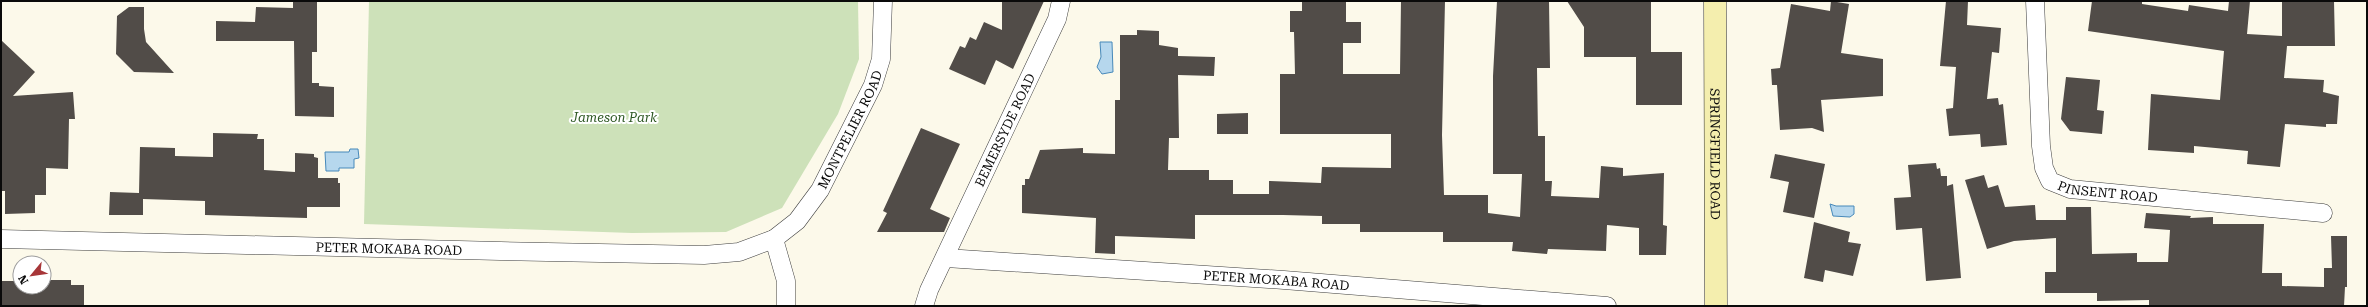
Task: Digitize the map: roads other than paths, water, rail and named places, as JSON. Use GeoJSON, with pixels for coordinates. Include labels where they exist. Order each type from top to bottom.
{"type":"FeatureCollection","features":[{"type":"Feature","properties":{"kind":"street","name":"MONTPELIER ROAD"},"geometry":{"type":"LineString","coordinates":[[774,240],[797,221],[820,190],[873,85],[881,59],[883,1]]}},
{"type":"Feature","properties":{"kind":"street","name":"BEMERSYDE ROAD"},"geometry":{"type":"LineString","coordinates":[[924,306],[1057,18],[1060,1]]}},
{"type":"Feature","properties":{"kind":"street","name":"SPRINGFIELD ROAD"},"geometry":{"type":"LineString","coordinates":[[1715,1],[1716,306]]}},
{"type":"Feature","properties":{"kind":"street","name":"PINSENT ROAD"},"geometry":{"type":"LineString","coordinates":[[2035,1],[2041,146],[2044,168],[2050,181],[2070,189],[2323,213]]}},
{"type":"Feature","properties":{"kind":"street","name":"PETER MOKABA ROAD"},"geometry":{"type":"LineString","coordinates":[[1,239],[704,255],[739,252],[774,240]]}},
{"type":"Feature","properties":{"kind":"street"},"geometry":{"type":"LineString","coordinates":[[774,240],[786,281],[786,306]]}},
{"type":"Feature","properties":{"kind":"street","name":"PETER MOKABA ROAD"},"geometry":{"type":"LineString","coordinates":[[946,258],[1276,280],[1607,306]]}},
{"type":"Feature","properties":{"kind":"water"},"geometry":{"type":"Polygon","coordinates":[[[1100,42],[1112,42],[1113,72],[1102,74],[1097,67],[1101,57],[1100,42]]]}},
{"type":"Feature","properties":{"kind":"water"},"geometry":{"type":"Polygon","coordinates":[[[350,149],[358,149],[359,158],[354,159],[354,168],[339,168],[339,171],[326,171],[325,152],[349,152],[350,149]]]}},
{"type":"Feature","properties":{"kind":"water"},"geometry":{"type":"Polygon","coordinates":[[[1830,204],[1836,206],[1854,206],[1854,214],[1850,217],[1833,216],[1830,204]]]}},
{"type":"Feature","properties":{"kind":"park label","name":"Jameson Park"},"geometry":{"type":"Point","coordinates":[614,117]}}]}
